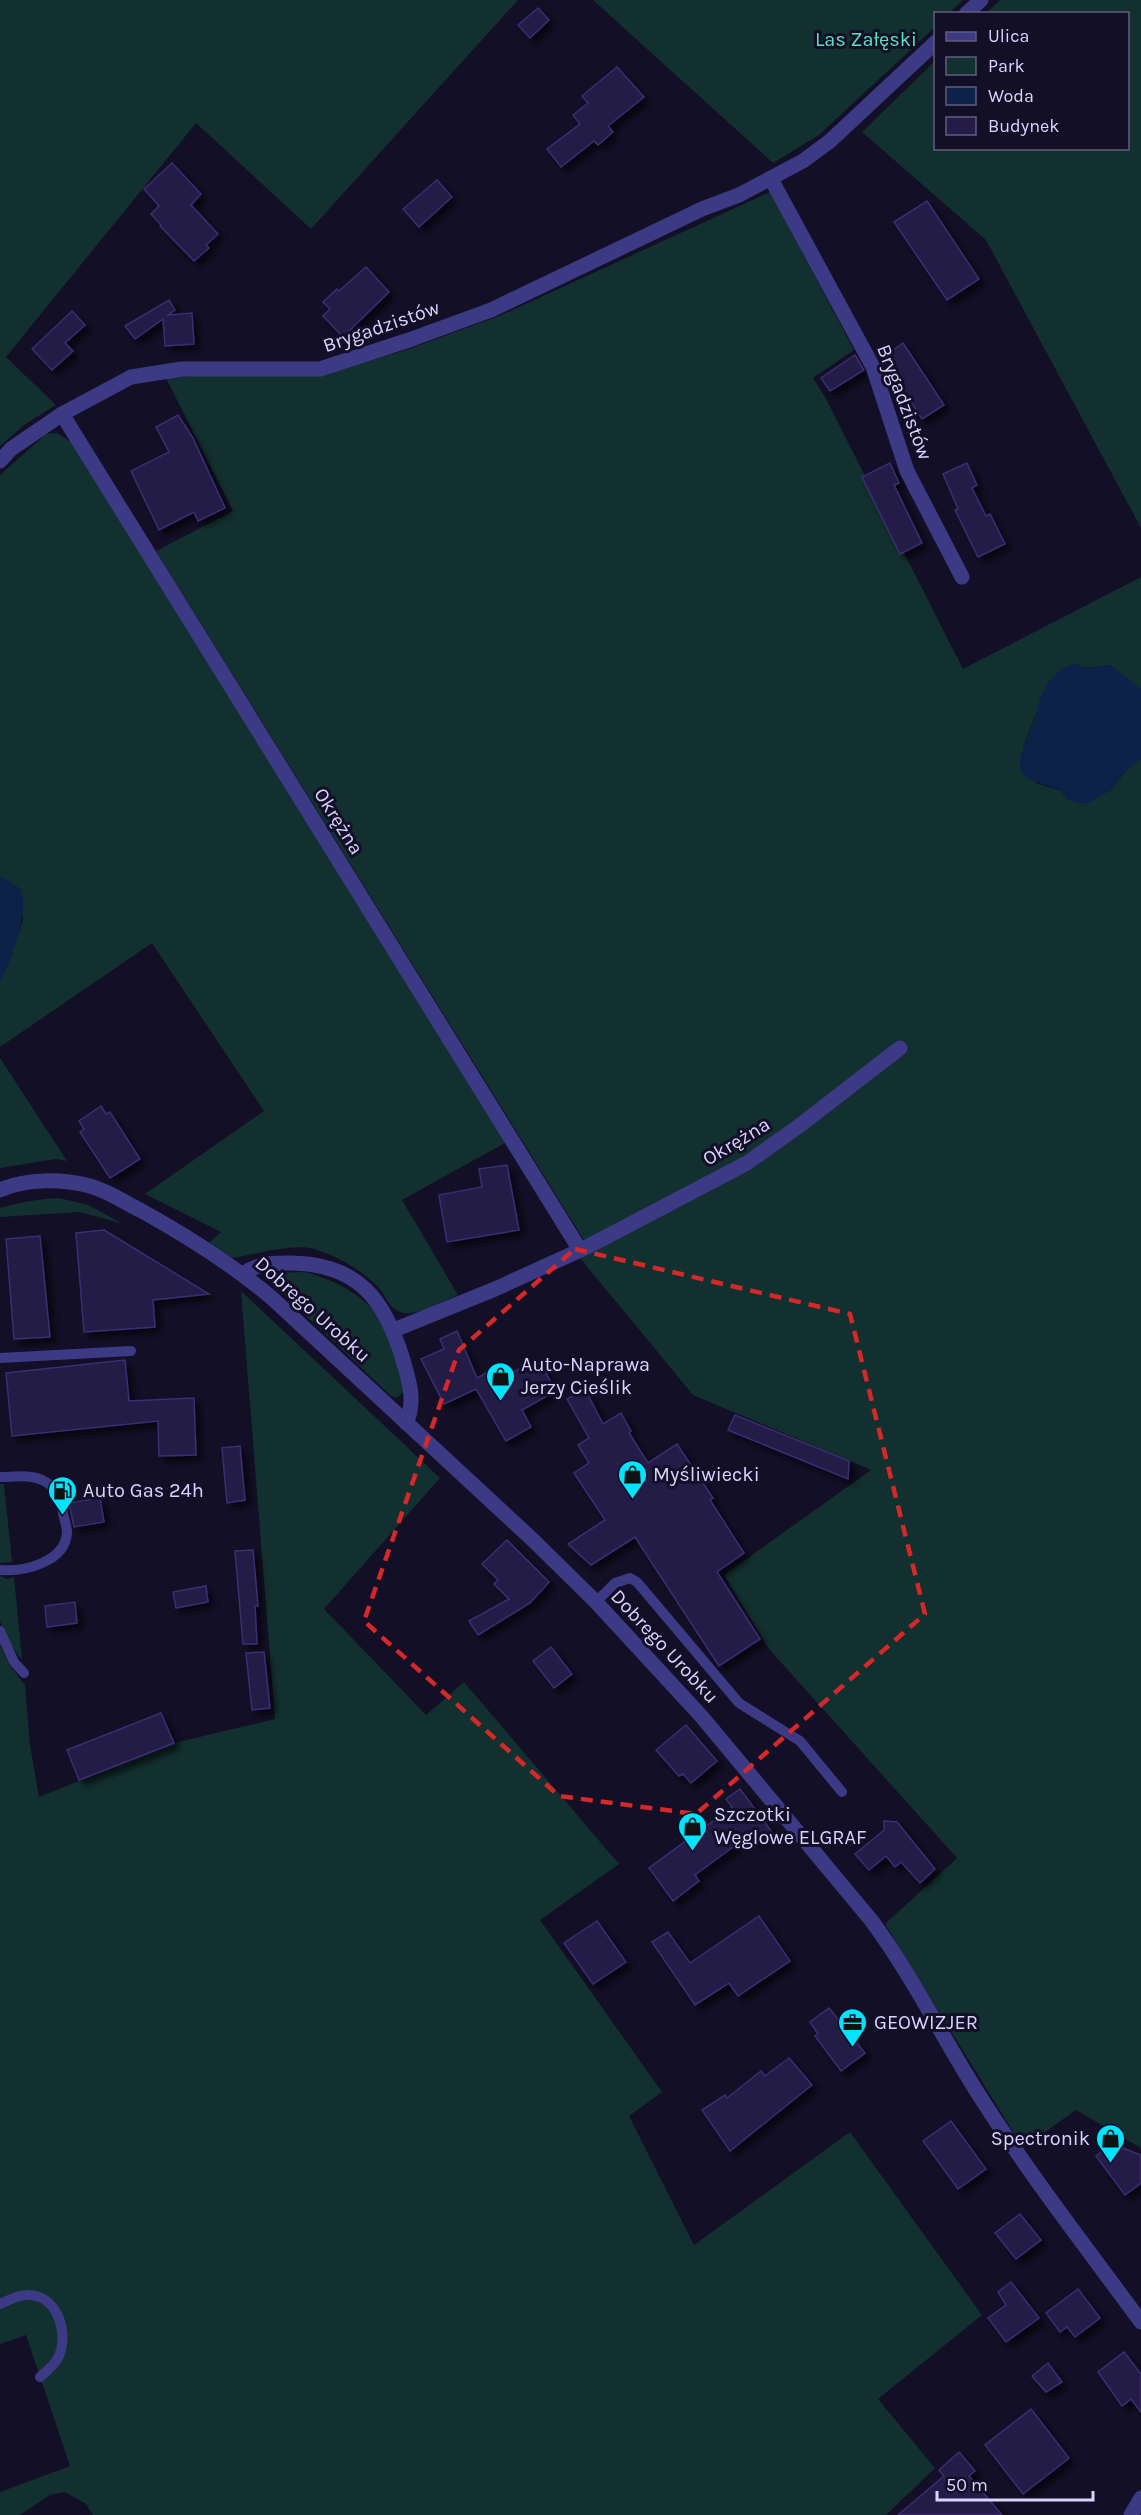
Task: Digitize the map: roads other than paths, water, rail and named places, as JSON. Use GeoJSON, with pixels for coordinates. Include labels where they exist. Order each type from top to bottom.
{"type":"FeatureCollection","features":[{"type":"Feature","properties":{"kind":"street"},"geometry":{"type":"LineString","coordinates":[[968,12],[981,0]]}},
{"type":"Feature","properties":{"kind":"street","name":"Brygadzistów"},"geometry":{"type":"LineString","coordinates":[[0,461],[11,449],[62,414],[131,376],[182,369],[320,369],[398,344],[491,310],[771,179],[803,161],[830,141],[934,44]]}},
{"type":"Feature","properties":{"kind":"street","name":"Brygadzistów"},"geometry":{"type":"LineString","coordinates":[[771,179],[873,367],[907,471],[962,578]]}},
{"type":"Feature","properties":{"kind":"street","name":"Okrężna"},"geometry":{"type":"LineString","coordinates":[[62,414],[580,1250]]}},
{"type":"Feature","properties":{"kind":"street","name":"Okrężna"},"geometry":{"type":"LineString","coordinates":[[394,1330],[495,1289],[580,1250],[747,1162],[800,1126],[900,1048]]}},
{"type":"Feature","properties":{"kind":"street","name":"Dobrego Urobku"},"geometry":{"type":"LineString","coordinates":[[1,1188],[53,1181],[93,1187],[189,1238],[243,1274],[273,1299],[534,1541],[596,1602],[687,1699],[871,1920],[893,1951],[969,2079],[1012,2145],[1141,2322]]}},
{"type":"Feature","properties":{"kind":"street"},"geometry":{"type":"LineString","coordinates":[[243,1274],[252,1267],[270,1263],[297,1263],[327,1268],[344,1275],[370,1293],[379,1303],[394,1330],[410,1384],[411,1413],[406,1423]]}},
{"type":"Feature","properties":{"kind":"street"},"geometry":{"type":"LineString","coordinates":[[1131,2515],[1141,2498]]}},
{"type":"Feature","properties":{"kind":"lane"},"geometry":{"type":"LineString","coordinates":[[0,1358],[131,1351]]}},
{"type":"Feature","properties":{"kind":"lane"},"geometry":{"type":"LineString","coordinates":[[0,1477],[40,1478],[55,1488],[61,1498],[67,1533],[62,1546],[51,1559],[32,1566],[0,1570]]}},
{"type":"Feature","properties":{"kind":"lane"},"geometry":{"type":"LineString","coordinates":[[596,1602],[615,1583],[630,1578],[637,1582],[739,1703],[800,1741],[842,1792]]}},
{"type":"Feature","properties":{"kind":"lane"},"geometry":{"type":"LineString","coordinates":[[0,1631],[14,1662],[24,1673]]}},
{"type":"Feature","properties":{"kind":"lane"},"geometry":{"type":"LineString","coordinates":[[0,2304],[30,2295],[40,2297],[54,2308],[62,2327],[62,2347],[54,2364],[39,2377]]}},
{"type":"Feature","properties":{"kind":"water"},"geometry":{"type":"Polygon","coordinates":[[[1074,664],[1086,668],[1110,665],[1141,689],[1141,759],[1125,772],[1111,790],[1090,802],[1081,804],[1068,800],[1061,791],[1026,778],[1020,769],[1020,757],[1040,698],[1048,683],[1061,669],[1074,664]]]}},
{"type":"Feature","properties":{"kind":"water"},"geometry":{"type":"Polygon","coordinates":[[[0,877],[19,888],[23,898],[23,909],[14,950],[0,981],[0,877]]]}},
{"type":"Feature","properties":{"kind":"place","name":"Auto-Naprawa Jerzy Cieślik"},"geometry":{"type":"Point","coordinates":[500,1402]}},
{"type":"Feature","properties":{"kind":"place","name":"Myśliwiecki"},"geometry":{"type":"Point","coordinates":[632,1500]}},
{"type":"Feature","properties":{"kind":"place","name":"Auto Gas 24h"},"geometry":{"type":"Point","coordinates":[62,1516]}},
{"type":"Feature","properties":{"kind":"place","name":"Szczotki Węglowe ELGRAF"},"geometry":{"type":"Point","coordinates":[693,1852]}},
{"type":"Feature","properties":{"kind":"place","name":"GEOWIZJER"},"geometry":{"type":"Point","coordinates":[853,2048]}},
{"type":"Feature","properties":{"kind":"place","name":"Spectronik"},"geometry":{"type":"Point","coordinates":[1111,2164]}},
{"type":"Feature","properties":{"kind":"park label","name":"Las Załęski"},"geometry":{"type":"Point","coordinates":[866,39]}}]}
